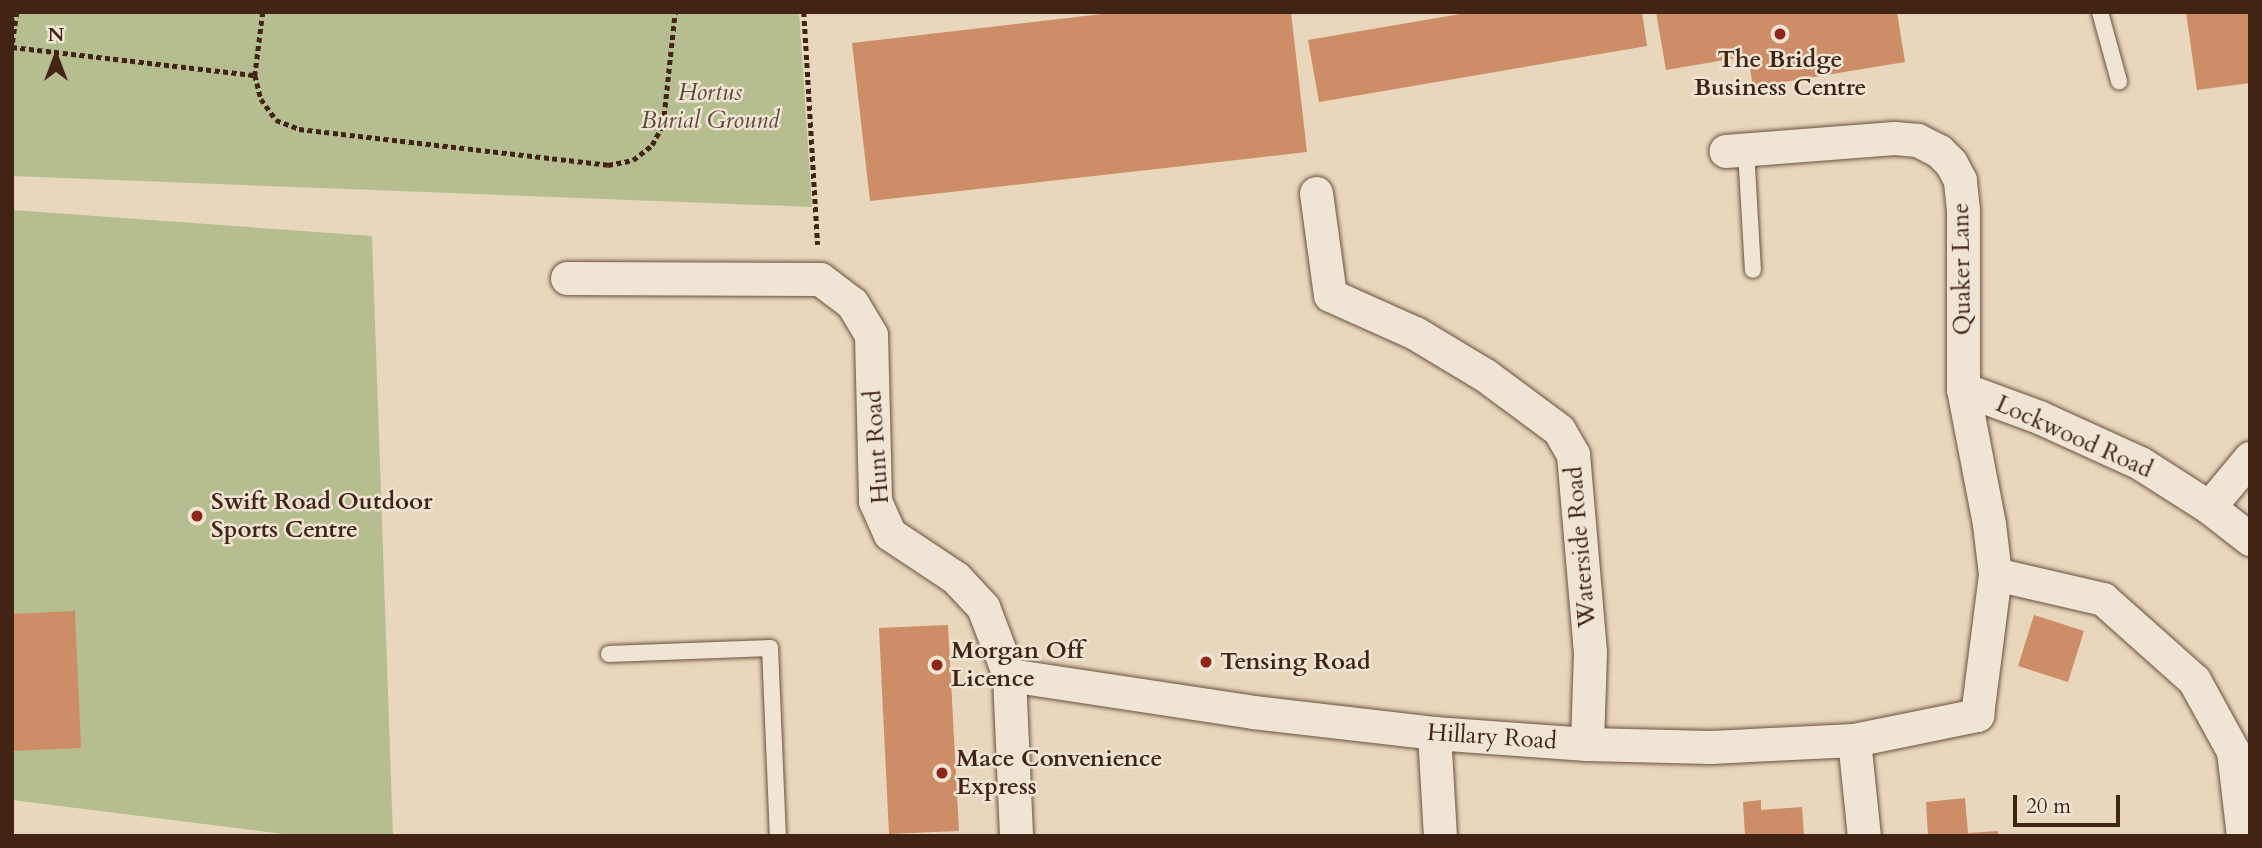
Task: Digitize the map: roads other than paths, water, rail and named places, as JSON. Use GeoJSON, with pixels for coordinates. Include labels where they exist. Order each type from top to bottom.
{"type":"FeatureCollection","features":[{"type":"Feature","properties":{"kind":"street","name":"Quaker Lane"},"geometry":{"type":"LineString","coordinates":[[1736,150],[1894,138],[1917,140],[1939,151],[1951,163],[1960,180],[1963,210],[1963,388],[1989,524],[1995,574],[1977,715]]}},
{"type":"Feature","properties":{"kind":"street","name":"Waterside Road"},"geometry":{"type":"LineString","coordinates":[[1316,193],[1330,295],[1415,333],[1485,375],[1559,430],[1573,454],[1590,652],[1587,744]]}},
{"type":"Feature","properties":{"kind":"street","name":"Hunt Road"},"geometry":{"type":"LineString","coordinates":[[567,278],[820,279],[852,303],[871,335],[875,502],[890,534],[956,578],[983,607],[1009,675],[1016,836]]}},
{"type":"Feature","properties":{"kind":"street","name":"Lockwood Road"},"geometry":{"type":"LineString","coordinates":[[1963,388],[2039,417],[2140,463],[2250,539]]}},
{"type":"Feature","properties":{"kind":"street"},"geometry":{"type":"LineString","coordinates":[[2208,508],[2250,458]]}},
{"type":"Feature","properties":{"kind":"street"},"geometry":{"type":"LineString","coordinates":[[1995,574],[2103,599],[2194,680],[2233,751],[2243,836]]}},
{"type":"Feature","properties":{"kind":"street","name":"Hillary Road"},"geometry":{"type":"LineString","coordinates":[[1009,675],[1253,712],[1434,733],[1587,744],[1710,747],[1854,740],[1977,715]]}},
{"type":"Feature","properties":{"kind":"street"},"geometry":{"type":"LineString","coordinates":[[1434,733],[1440,836]]}},
{"type":"Feature","properties":{"kind":"street"},"geometry":{"type":"LineString","coordinates":[[1854,740],[1864,836]]}},
{"type":"Feature","properties":{"kind":"lane"},"geometry":{"type":"LineString","coordinates":[[2100,12],[2119,81]]}},
{"type":"Feature","properties":{"kind":"lane"},"geometry":{"type":"LineString","coordinates":[[1736,150],[1753,270]]}},
{"type":"Feature","properties":{"kind":"lane"},"geometry":{"type":"LineString","coordinates":[[609,654],[770,648],[778,836]]}},
{"type":"Feature","properties":{"kind":"place","name":"The Bridge Business Centre"},"geometry":{"type":"Point","coordinates":[1780,34]}},
{"type":"Feature","properties":{"kind":"place","name":"Swift Road Outdoor Sports Centre"},"geometry":{"type":"Point","coordinates":[197,516]}},
{"type":"Feature","properties":{"kind":"place","name":"Tensing Road"},"geometry":{"type":"Point","coordinates":[1206,662]}},
{"type":"Feature","properties":{"kind":"place","name":"Morgan Off Licence"},"geometry":{"type":"Point","coordinates":[937,665]}},
{"type":"Feature","properties":{"kind":"place","name":"Mace Convenience Express"},"geometry":{"type":"Point","coordinates":[942,773]}},
{"type":"Feature","properties":{"kind":"park label","name":"Hortus Burial Ground"},"geometry":{"type":"Point","coordinates":[710,107]}}]}
